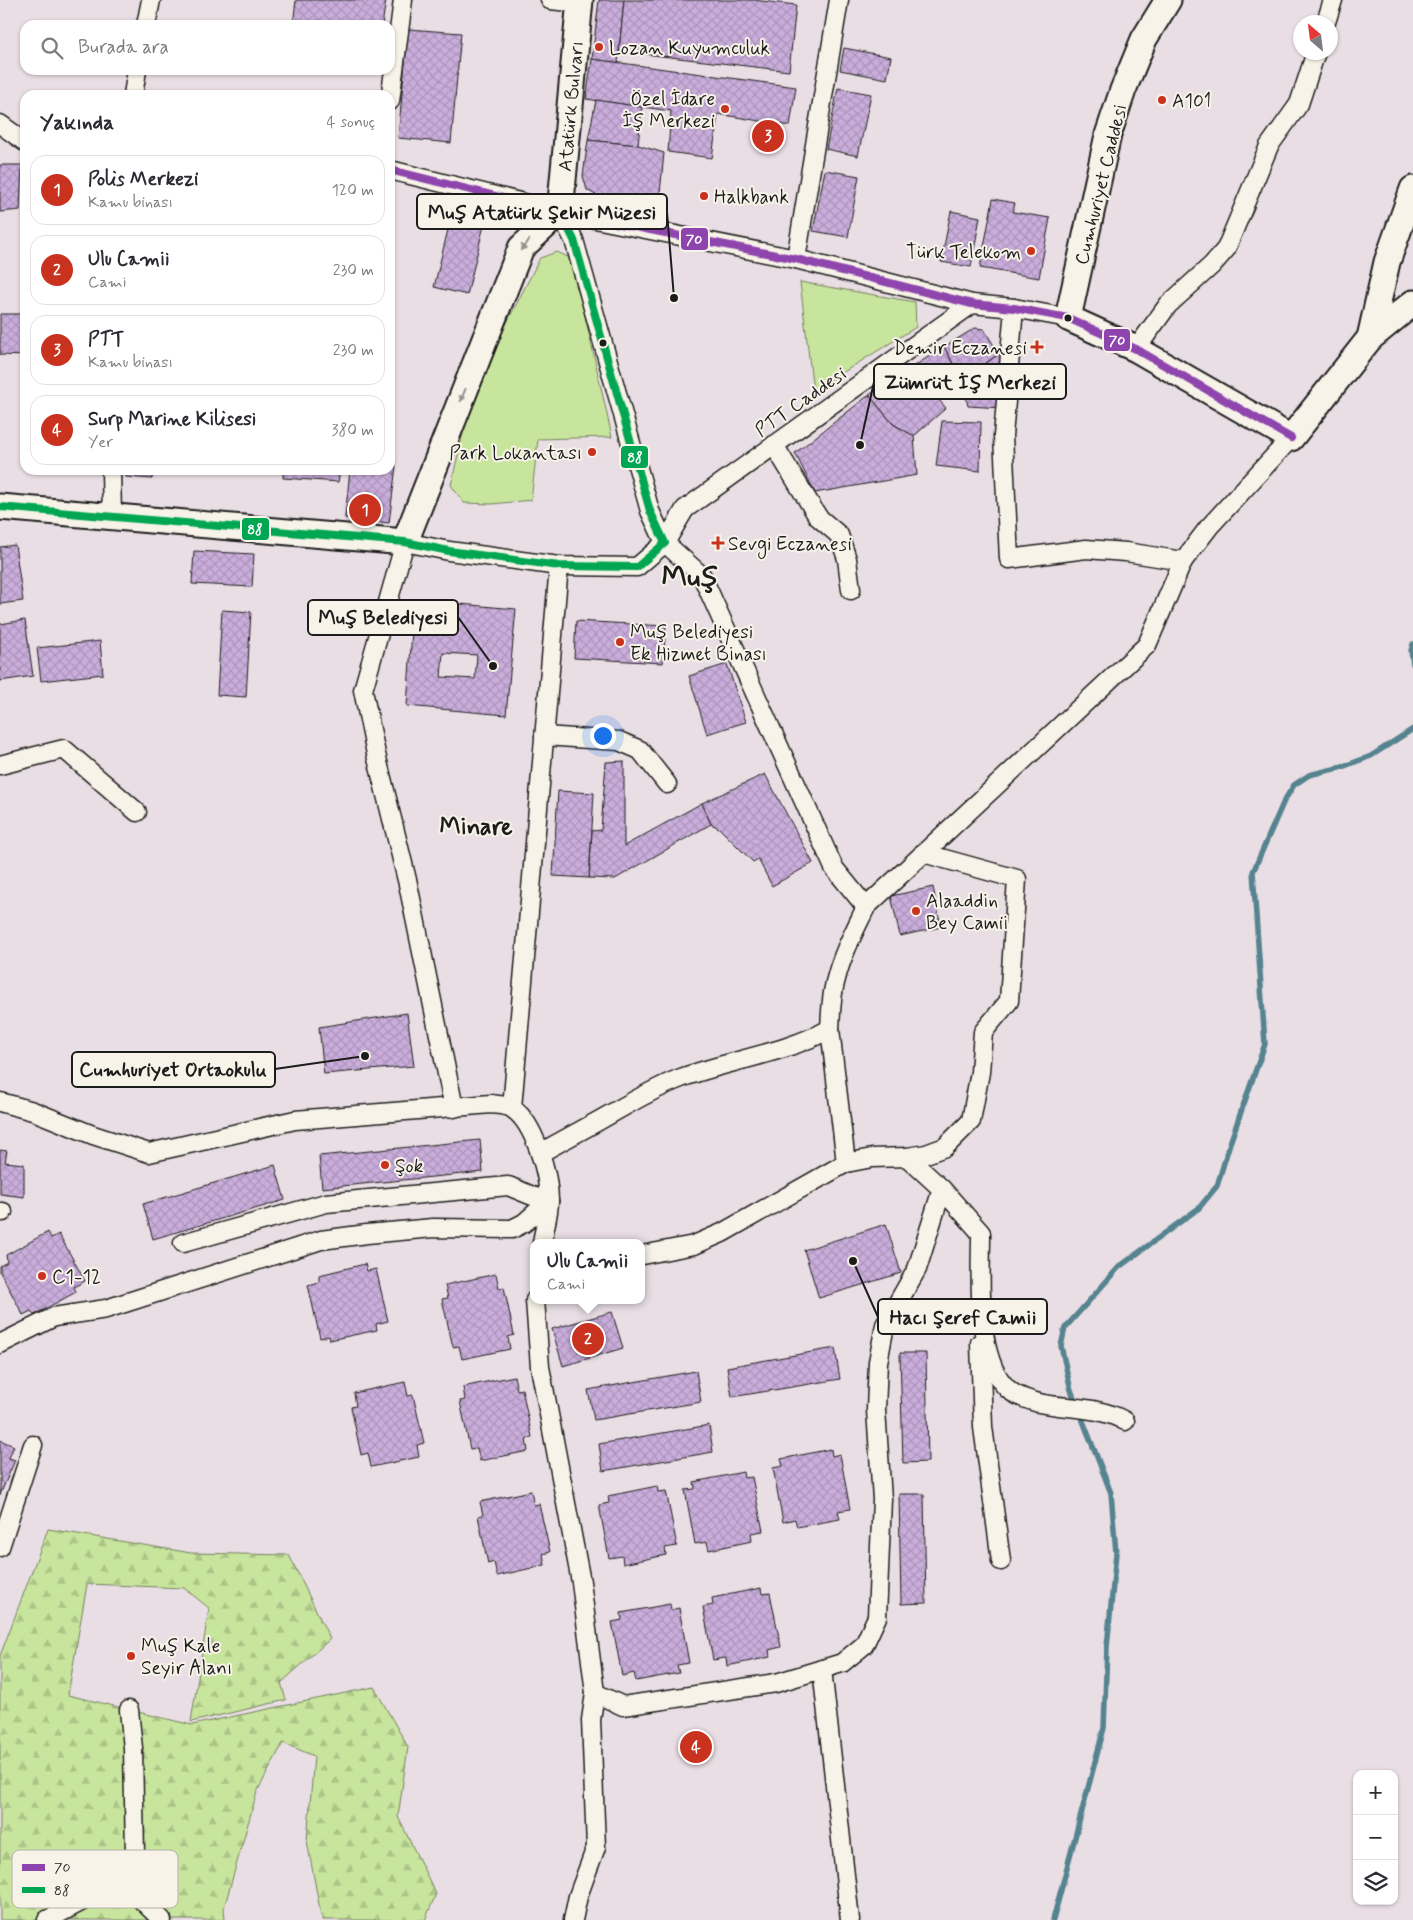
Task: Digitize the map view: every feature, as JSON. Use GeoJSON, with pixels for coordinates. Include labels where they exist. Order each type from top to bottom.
{"type":"FeatureCollection","features":[{"type":"Feature","properties":{"kind":"street"},"geometry":{"type":"LineString","coordinates":[[147,20],[151,0]]}},
{"type":"Feature","properties":{"kind":"street"},"geometry":{"type":"LineString","coordinates":[[395,62],[403,0]]}},
{"type":"Feature","properties":{"kind":"street"},"geometry":{"type":"LineString","coordinates":[[550,0],[580,2]]}},
{"type":"Feature","properties":{"kind":"street"},"geometry":{"type":"LineString","coordinates":[[796,259],[839,0]]}},
{"type":"Feature","properties":{"kind":"street","name":"Cumhuriyet Caddesi"},"geometry":{"type":"LineString","coordinates":[[1068,318],[1108,135],[1123,90],[1144,39],[1168,0]]}},
{"type":"Feature","properties":{"kind":"street"},"geometry":{"type":"LineString","coordinates":[[1328,15],[1333,0]]}},
{"type":"Feature","properties":{"kind":"street","name":"Atatürk Bulvarı"},"geometry":{"type":"LineString","coordinates":[[560,212],[580,2]]}},
{"type":"Feature","properties":{"kind":"street"},"geometry":{"type":"LineString","coordinates":[[1136,349],[1168,305],[1212,265],[1226,249],[1269,146],[1300,104],[1314,60]]}},
{"type":"Feature","properties":{"kind":"street"},"geometry":{"type":"LineString","coordinates":[[133,90],[136,75]]}},
{"type":"Feature","properties":{"kind":"street"},"geometry":{"type":"LineString","coordinates":[[391,90],[393,75]]}},
{"type":"Feature","properties":{"kind":"street"},"geometry":{"type":"LineString","coordinates":[[0,124],[20,138]]}},
{"type":"Feature","properties":{"kind":"street"},"geometry":{"type":"LineString","coordinates":[[395,171],[560,212],[796,259],[972,304],[1014,308],[1068,318],[1136,349],[1291,438]]}},
{"type":"Feature","properties":{"kind":"street"},"geometry":{"type":"LineString","coordinates":[[1370,338],[1387,262],[1413,189]]}},
{"type":"Feature","properties":{"kind":"street"},"geometry":{"type":"LineString","coordinates":[[454,1108],[408,884],[376,754],[363,690],[405,542],[521,248],[560,212]]}},
{"type":"Feature","properties":{"kind":"street"},"geometry":{"type":"LineString","coordinates":[[560,212],[574,240],[650,511],[665,543],[702,576],[834,868],[866,907]]}},
{"type":"Feature","properties":{"kind":"street"},"geometry":{"type":"LineString","coordinates":[[846,1163],[830,1029],[835,980],[845,952],[866,907],[1147,645],[1183,562],[1209,527],[1291,438],[1370,338],[1413,303]]}},
{"type":"Feature","properties":{"kind":"street","name":"PTT Caddesi"},"geometry":{"type":"LineString","coordinates":[[405,542],[449,551],[559,566],[637,567],[665,543],[685,509],[972,304]]}},
{"type":"Feature","properties":{"kind":"street"},"geometry":{"type":"LineString","coordinates":[[1014,308],[1003,436],[1009,559],[1086,550],[1126,552],[1183,562]]}},
{"type":"Feature","properties":{"kind":"street"},"geometry":{"type":"LineString","coordinates":[[774,445],[818,517],[839,535],[847,559],[851,590]]}},
{"type":"Feature","properties":{"kind":"street"},"geometry":{"type":"LineString","coordinates":[[111,475],[112,516]]}},
{"type":"Feature","properties":{"kind":"street"},"geometry":{"type":"LineString","coordinates":[[0,507],[405,542]]}},
{"type":"Feature","properties":{"kind":"street"},"geometry":{"type":"LineString","coordinates":[[512,1108],[559,566]]}},
{"type":"Feature","properties":{"kind":"street"},"geometry":{"type":"LineString","coordinates":[[544,736],[626,744],[640,750],[667,784]]}},
{"type":"Feature","properties":{"kind":"street"},"geometry":{"type":"LineString","coordinates":[[0,764],[64,749],[137,812]]}},
{"type":"Feature","properties":{"kind":"street"},"geometry":{"type":"LineString","coordinates":[[645,1254],[694,1245],[722,1233],[846,1163],[872,1158],[926,1154],[945,1147],[971,1121],[980,1072],[983,1032],[1009,1001],[1017,879],[923,853]]}},
{"type":"Feature","properties":{"kind":"street"},"geometry":{"type":"LineString","coordinates":[[540,1154],[655,1088],[711,1068],[774,1052],[830,1029]]}},
{"type":"Feature","properties":{"kind":"street"},"geometry":{"type":"LineString","coordinates":[[0,1102],[33,1111],[93,1135],[149,1153],[295,1120],[491,1104],[512,1108],[520,1116],[536,1142],[545,1165],[549,1201],[543,1239]]}},
{"type":"Feature","properties":{"kind":"street"},"geometry":{"type":"LineString","coordinates":[[907,1156],[942,1189],[981,1233],[980,1352],[983,1427],[1001,1561]]}},
{"type":"Feature","properties":{"kind":"street"},"geometry":{"type":"LineString","coordinates":[[183,1243],[326,1203],[508,1186],[536,1198],[549,1201]]}},
{"type":"Feature","properties":{"kind":"street"},"geometry":{"type":"LineString","coordinates":[[595,1693],[623,1706],[776,1683],[842,1663],[864,1645],[877,1617],[882,1499],[876,1410],[878,1362],[885,1325],[917,1269],[942,1189]]}},
{"type":"Feature","properties":{"kind":"street"},"geometry":{"type":"LineString","coordinates":[[0,1344],[54,1317],[106,1309],[321,1240],[432,1228],[512,1229],[524,1223],[549,1201]]}},
{"type":"Feature","properties":{"kind":"street"},"geometry":{"type":"LineString","coordinates":[[534,1304],[540,1367],[581,1582],[595,1693],[591,1720],[596,1847],[578,1896],[573,1920]]}},
{"type":"Feature","properties":{"kind":"street"},"geometry":{"type":"LineString","coordinates":[[981,1313],[988,1352],[998,1377],[1006,1388],[1022,1397],[1038,1402],[1118,1417]]}},
{"type":"Feature","properties":{"kind":"street"},"geometry":{"type":"LineString","coordinates":[[0,1547],[33,1445]]}},
{"type":"Feature","properties":{"kind":"street"},"geometry":{"type":"LineString","coordinates":[[822,1669],[850,1920]]}},
{"type":"Feature","properties":{"kind":"street"},"geometry":{"type":"LineString","coordinates":[[129,1710],[133,1748],[135,1850]]}},
{"type":"Feature","properties":{"kind":"street"},"geometry":{"type":"LineString","coordinates":[[47,1920],[69,1908]]}},
{"type":"Feature","properties":{"kind":"street"},"geometry":{"type":"LineString","coordinates":[[149,1908],[162,1920]]}},
{"type":"Feature","properties":{"kind":"green space"},"geometry":{"type":"Polygon","coordinates":[[[557,252],[570,258],[579,289],[612,437],[538,439],[531,500],[492,504],[464,503],[451,485],[467,415],[493,350],[540,258],[557,252]]]}},
{"type":"Feature","properties":{"kind":"green space"},"geometry":{"type":"Polygon","coordinates":[[[800,282],[915,302],[916,327],[813,391],[800,282]]]}},
{"type":"Feature","properties":{"kind":"green space"},"geometry":{"type":"Polygon","coordinates":[[[48,1529],[191,1553],[289,1555],[330,1639],[281,1683],[286,1700],[191,1722],[209,1608],[184,1588],[87,1584],[68,1695],[192,1725],[374,1687],[408,1747],[398,1817],[436,1894],[425,1920],[322,1920],[307,1841],[314,1756],[283,1743],[257,1792],[224,1908],[225,1920],[0,1920],[0,1656],[48,1529]]]}},
{"type":"Feature","properties":{"kind":"building"},"geometry":{"type":"Polygon","coordinates":[[[296,0],[386,0],[383,20],[294,20],[296,0]]]}},
{"type":"Feature","properties":{"kind":"building"},"geometry":{"type":"Polygon","coordinates":[[[599,0],[624,0],[618,63],[592,59],[599,0]]]}},
{"type":"Feature","properties":{"kind":"building"},"geometry":{"type":"Polygon","coordinates":[[[624,0],[753,0],[796,5],[789,71],[619,51],[624,0]]]}},
{"type":"Feature","properties":{"kind":"building"},"geometry":{"type":"Polygon","coordinates":[[[408,29],[461,33],[451,143],[398,138],[408,29]]]}},
{"type":"Feature","properties":{"kind":"building"},"geometry":{"type":"Polygon","coordinates":[[[844,48],[891,57],[887,79],[840,70],[844,48]]]}},
{"type":"Feature","properties":{"kind":"building","name":"Özel İdare İş Merkezi"},"geometry":{"type":"Polygon","coordinates":[[[592,59],[796,87],[790,126],[718,114],[712,158],[668,152],[671,111],[586,99],[592,59]]]}},
{"type":"Feature","properties":{"kind":"building"},"geometry":{"type":"Polygon","coordinates":[[[838,88],[871,94],[858,156],[826,149],[838,88]]]}},
{"type":"Feature","properties":{"kind":"building"},"geometry":{"type":"Polygon","coordinates":[[[596,100],[642,107],[638,145],[588,140],[596,100]]]}},
{"type":"Feature","properties":{"kind":"building"},"geometry":{"type":"Polygon","coordinates":[[[588,140],[638,145],[664,153],[659,203],[599,197],[587,190],[583,176],[588,140]]]}},
{"type":"Feature","properties":{"kind":"building"},"geometry":{"type":"Polygon","coordinates":[[[0,165],[20,165],[20,210],[0,212],[0,165]]]}},
{"type":"Feature","properties":{"kind":"building"},"geometry":{"type":"Polygon","coordinates":[[[825,170],[859,176],[848,237],[813,231],[825,170]]]}},
{"type":"Feature","properties":{"kind":"building"},"geometry":{"type":"Polygon","coordinates":[[[993,199],[1015,203],[1013,212],[1050,218],[1039,278],[980,268],[993,199]]]}},
{"type":"Feature","properties":{"kind":"building"},"geometry":{"type":"Polygon","coordinates":[[[454,205],[487,213],[467,295],[434,287],[454,205]]]}},
{"type":"Feature","properties":{"kind":"building"},"geometry":{"type":"Polygon","coordinates":[[[951,211],[980,217],[971,267],[941,262],[951,211]]]}},
{"type":"Feature","properties":{"kind":"building"},"geometry":{"type":"Polygon","coordinates":[[[0,314],[20,314],[20,356],[0,355],[0,314]]]}},
{"type":"Feature","properties":{"kind":"building"},"geometry":{"type":"Polygon","coordinates":[[[975,328],[984,329],[999,354],[962,380],[944,347],[975,328]]]}},
{"type":"Feature","properties":{"kind":"building"},"geometry":{"type":"Polygon","coordinates":[[[944,347],[962,380],[938,399],[911,368],[944,347]]]}},
{"type":"Feature","properties":{"kind":"building"},"geometry":{"type":"Polygon","coordinates":[[[999,354],[1004,360],[1002,408],[968,406],[962,380],[999,354]]]}},
{"type":"Feature","properties":{"kind":"building"},"geometry":{"type":"Polygon","coordinates":[[[911,368],[946,408],[914,436],[893,424],[869,395],[911,368]]]}},
{"type":"Feature","properties":{"kind":"building"},"geometry":{"type":"Polygon","coordinates":[[[869,395],[893,424],[914,436],[917,475],[815,493],[795,453],[869,395]]]}},
{"type":"Feature","properties":{"kind":"building"},"geometry":{"type":"Polygon","coordinates":[[[942,421],[981,422],[980,471],[936,466],[942,421]]]}},
{"type":"Feature","properties":{"kind":"building"},"geometry":{"type":"Polygon","coordinates":[[[126,475],[152,475],[152,479],[126,477],[126,475]]]}},
{"type":"Feature","properties":{"kind":"building"},"geometry":{"type":"Polygon","coordinates":[[[283,475],[339,475],[338,482],[283,478],[283,475]]]}},
{"type":"Feature","properties":{"kind":"building"},"geometry":{"type":"Polygon","coordinates":[[[349,475],[395,475],[389,523],[345,518],[349,475]]]}},
{"type":"Feature","properties":{"kind":"building"},"geometry":{"type":"Polygon","coordinates":[[[15,545],[23,601],[0,604],[0,547],[15,545]]]}},
{"type":"Feature","properties":{"kind":"building"},"geometry":{"type":"Polygon","coordinates":[[[194,551],[254,554],[252,587],[192,584],[194,551]]]}},
{"type":"Feature","properties":{"kind":"building"},"geometry":{"type":"Polygon","coordinates":[[[414,600],[516,609],[506,715],[407,706],[414,600]],[[443,653],[441,677],[475,679],[477,655],[443,653]]]}},
{"type":"Feature","properties":{"kind":"building"},"geometry":{"type":"Polygon","coordinates":[[[222,610],[251,612],[246,697],[217,695],[222,610]]]}},
{"type":"Feature","properties":{"kind":"building"},"geometry":{"type":"Polygon","coordinates":[[[25,620],[33,676],[0,681],[0,624],[25,620]]]}},
{"type":"Feature","properties":{"kind":"building","name":"Muş Belediyesi Ek Hizmet Binası"},"geometry":{"type":"Polygon","coordinates":[[[576,621],[666,626],[663,663],[574,658],[576,621]]]}},
{"type":"Feature","properties":{"kind":"building"},"geometry":{"type":"Polygon","coordinates":[[[100,641],[103,674],[41,681],[37,648],[100,641]]]}},
{"type":"Feature","properties":{"kind":"building"},"geometry":{"type":"Polygon","coordinates":[[[727,664],[746,722],[707,734],[689,676],[727,664]]]}},
{"type":"Feature","properties":{"kind":"building"},"geometry":{"type":"Polygon","coordinates":[[[624,761],[624,846],[702,803],[711,824],[615,879],[589,878],[592,831],[601,830],[606,762],[624,761]]]}},
{"type":"Feature","properties":{"kind":"building"},"geometry":{"type":"Polygon","coordinates":[[[765,774],[813,863],[772,886],[758,859],[753,862],[719,828],[711,824],[702,803],[765,774]]]}},
{"type":"Feature","properties":{"kind":"building"},"geometry":{"type":"Polygon","coordinates":[[[558,791],[594,793],[589,878],[553,876],[558,791]]]}},
{"type":"Feature","properties":{"kind":"building","name":"Alaaddin Bey Camii"},"geometry":{"type":"Polygon","coordinates":[[[933,887],[941,927],[900,936],[891,896],[933,887]]]}},
{"type":"Feature","properties":{"kind":"building"},"geometry":{"type":"Polygon","coordinates":[[[407,1013],[414,1066],[324,1074],[319,1027],[407,1013]]]}},
{"type":"Feature","properties":{"kind":"building"},"geometry":{"type":"Polygon","coordinates":[[[480,1140],[483,1172],[322,1188],[319,1156],[480,1140]]]}},
{"type":"Feature","properties":{"kind":"building"},"geometry":{"type":"Polygon","coordinates":[[[0,1150],[7,1151],[5,1162],[24,1164],[24,1197],[0,1194],[0,1150]]]}},
{"type":"Feature","properties":{"kind":"building"},"geometry":{"type":"Polygon","coordinates":[[[275,1165],[285,1200],[153,1239],[143,1204],[275,1165]]]}},
{"type":"Feature","properties":{"kind":"building"},"geometry":{"type":"Polygon","coordinates":[[[886,1224],[901,1273],[819,1298],[804,1250],[886,1224]]]}},
{"type":"Feature","properties":{"kind":"building","name":"C1-12"},"geometry":{"type":"Polygon","coordinates":[[[48,1232],[51,1238],[59,1234],[85,1281],[74,1287],[76,1292],[34,1315],[31,1311],[23,1315],[0,1272],[0,1266],[7,1262],[6,1255],[48,1232]]]}},
{"type":"Feature","properties":{"kind":"building"},"geometry":{"type":"Polygon","coordinates":[[[365,1264],[367,1271],[376,1269],[388,1321],[376,1324],[377,1330],[330,1340],[329,1336],[320,1338],[308,1285],[319,1282],[319,1275],[365,1264]]]}},
{"type":"Feature","properties":{"kind":"building"},"geometry":{"type":"Polygon","coordinates":[[[496,1274],[499,1288],[504,1287],[514,1335],[508,1337],[510,1349],[462,1359],[459,1346],[453,1347],[442,1299],[448,1298],[445,1285],[496,1274]]]}},
{"type":"Feature","properties":{"kind":"building"},"geometry":{"type":"Polygon","coordinates":[[[612,1312],[623,1348],[563,1366],[552,1329],[612,1312]]]}},
{"type":"Feature","properties":{"kind":"building"},"geometry":{"type":"Polygon","coordinates":[[[835,1348],[840,1379],[732,1397],[727,1367],[835,1348]]]}},
{"type":"Feature","properties":{"kind":"building"},"geometry":{"type":"Polygon","coordinates":[[[900,1353],[926,1353],[928,1462],[903,1463],[900,1353]]]}},
{"type":"Feature","properties":{"kind":"building"},"geometry":{"type":"Polygon","coordinates":[[[696,1371],[701,1402],[594,1420],[588,1390],[696,1371]]]}},
{"type":"Feature","properties":{"kind":"building"},"geometry":{"type":"Polygon","coordinates":[[[514,1376],[517,1390],[522,1389],[532,1437],[526,1439],[528,1451],[480,1461],[477,1448],[470,1449],[460,1401],[465,1400],[463,1387],[514,1376]]]}},
{"type":"Feature","properties":{"kind":"building"},"geometry":{"type":"Polygon","coordinates":[[[405,1382],[408,1396],[413,1395],[424,1443],[417,1445],[419,1457],[371,1467],[368,1453],[361,1455],[351,1407],[356,1406],[354,1393],[405,1382]]]}},
{"type":"Feature","properties":{"kind":"building"},"geometry":{"type":"Polygon","coordinates":[[[709,1425],[713,1452],[603,1471],[599,1444],[709,1425]]]}},
{"type":"Feature","properties":{"kind":"building"},"geometry":{"type":"Polygon","coordinates":[[[0,1440],[14,1446],[9,1458],[15,1460],[0,1495],[0,1440]]]}},
{"type":"Feature","properties":{"kind":"building"},"geometry":{"type":"Polygon","coordinates":[[[831,1449],[832,1456],[840,1454],[850,1509],[838,1511],[840,1519],[797,1527],[795,1519],[783,1522],[773,1468],[783,1466],[781,1459],[831,1449]]]}},
{"type":"Feature","properties":{"kind":"building"},"geometry":{"type":"Polygon","coordinates":[[[743,1472],[744,1478],[752,1477],[763,1531],[751,1533],[752,1541],[709,1550],[707,1542],[695,1544],[685,1490],[695,1489],[694,1482],[743,1472]]]}},
{"type":"Feature","properties":{"kind":"building"},"geometry":{"type":"Polygon","coordinates":[[[657,1486],[658,1492],[666,1491],[677,1546],[665,1548],[666,1555],[623,1564],[622,1556],[609,1558],[599,1505],[609,1503],[608,1496],[657,1486]]]}},
{"type":"Feature","properties":{"kind":"building"},"geometry":{"type":"Polygon","coordinates":[[[531,1491],[534,1505],[539,1504],[550,1552],[543,1554],[545,1565],[497,1576],[494,1562],[488,1564],[478,1516],[483,1515],[480,1502],[531,1491]]]}},
{"type":"Feature","properties":{"kind":"building"},"geometry":{"type":"Polygon","coordinates":[[[899,1494],[924,1494],[926,1603],[901,1604],[899,1494]]]}},
{"type":"Feature","properties":{"kind":"building"},"geometry":{"type":"Polygon","coordinates":[[[761,1588],[762,1594],[770,1593],[781,1647],[769,1650],[770,1657],[727,1666],[726,1658],[713,1660],[703,1607],[713,1605],[712,1598],[761,1588]]]}},
{"type":"Feature","properties":{"kind":"building"},"geometry":{"type":"Polygon","coordinates":[[[670,1604],[671,1610],[679,1608],[689,1663],[677,1665],[679,1673],[636,1681],[634,1673],[622,1676],[612,1622],[622,1620],[621,1613],[670,1604]]]}},
{"type":"Feature","properties":{"kind":"waterway"},"geometry":{"type":"LineString","coordinates":[[1413,644],[1411,651],[1413,664]]}},
{"type":"Feature","properties":{"kind":"waterway"},"geometry":{"type":"LineString","coordinates":[[1053,1920],[1104,1728],[1107,1647],[1116,1553],[1111,1493],[1071,1390],[1061,1346],[1065,1328],[1119,1267],[1199,1208],[1217,1186],[1265,1044],[1253,872],[1284,801],[1294,785],[1309,775],[1342,767],[1371,756],[1413,729]]}},
{"type":"Feature","properties":{"kind":"transit line","name":"70"},"geometry":{"type":"LineString","coordinates":[[395,171],[560,212],[796,259],[972,304],[1014,308],[1068,318],[1136,349],[1291,438]]}},
{"type":"Feature","properties":{"kind":"transit line","name":"88"},"geometry":{"type":"LineString","coordinates":[[0,507],[405,542],[449,551],[559,566],[637,567],[665,543],[650,511],[574,240],[560,212]]}},
{"type":"Feature","properties":{"kind":"place","name":"Lozan Kuyumculuk"},"geometry":{"type":"Point","coordinates":[599,47]}},
{"type":"Feature","properties":{"kind":"place","name":"A101"},"geometry":{"type":"Point","coordinates":[1162,100]}},
{"type":"Feature","properties":{"kind":"place","name":"Özel İdare İş Merkezi"},"geometry":{"type":"Point","coordinates":[725,109]}},
{"type":"Feature","properties":{"kind":"place","name":"PTT"},"geometry":{"type":"Point","coordinates":[768,136]}},
{"type":"Feature","properties":{"kind":"place","name":"Halkbank"},"geometry":{"type":"Point","coordinates":[704,196]}},
{"type":"Feature","properties":{"kind":"place","name":"Türk Telekom"},"geometry":{"type":"Point","coordinates":[1031,251]}},
{"type":"Feature","properties":{"kind":"place","name":"Muş Atatürk Şehir Müzesi"},"geometry":{"type":"Point","coordinates":[674,298]}},
{"type":"Feature","properties":{"kind":"place","name":"Demir Eczanesi"},"geometry":{"type":"Point","coordinates":[1037,347]}},
{"type":"Feature","properties":{"kind":"place","name":"Zümrüt İş Merkezi"},"geometry":{"type":"Point","coordinates":[860,445]}},
{"type":"Feature","properties":{"kind":"place","name":"Park Lokantası"},"geometry":{"type":"Point","coordinates":[592,452]}},
{"type":"Feature","properties":{"kind":"place","name":"Polis Merkezi"},"geometry":{"type":"Point","coordinates":[365,510]}},
{"type":"Feature","properties":{"kind":"place","name":"Sevgi Eczanesi"},"geometry":{"type":"Point","coordinates":[718,543]}},
{"type":"Feature","properties":{"kind":"place","name":"Muş Belediyesi Ek Hizmet Binası"},"geometry":{"type":"Point","coordinates":[620,642]}},
{"type":"Feature","properties":{"kind":"place","name":"Muş Belediyesi"},"geometry":{"type":"Point","coordinates":[493,666]}},
{"type":"Feature","properties":{"kind":"place","name":"Alaaddin Bey Camii"},"geometry":{"type":"Point","coordinates":[916,911]}},
{"type":"Feature","properties":{"kind":"place","name":"Cumhuriyet Ortaokulu"},"geometry":{"type":"Point","coordinates":[365,1056]}},
{"type":"Feature","properties":{"kind":"place","name":"Şok"},"geometry":{"type":"Point","coordinates":[385,1165]}},
{"type":"Feature","properties":{"kind":"place","name":"Hacı Şeref Camii"},"geometry":{"type":"Point","coordinates":[853,1261]}},
{"type":"Feature","properties":{"kind":"place","name":"C1-12"},"geometry":{"type":"Point","coordinates":[42,1276]}},
{"type":"Feature","properties":{"kind":"place","name":"Ulu Camii"},"geometry":{"type":"Point","coordinates":[588,1339]}},
{"type":"Feature","properties":{"kind":"place","name":"Muş Kale Seyir Alanı"},"geometry":{"type":"Point","coordinates":[131,1656]}},
{"type":"Feature","properties":{"kind":"place","name":"Surp Marine Kilisesi"},"geometry":{"type":"Point","coordinates":[696,1747]}},
{"type":"Feature","properties":{"kind":"district","name":"Muş"},"geometry":{"type":"Point","coordinates":[690,576]}},
{"type":"Feature","properties":{"kind":"district","name":"Minare"},"geometry":{"type":"Point","coordinates":[476,826]}}]}
